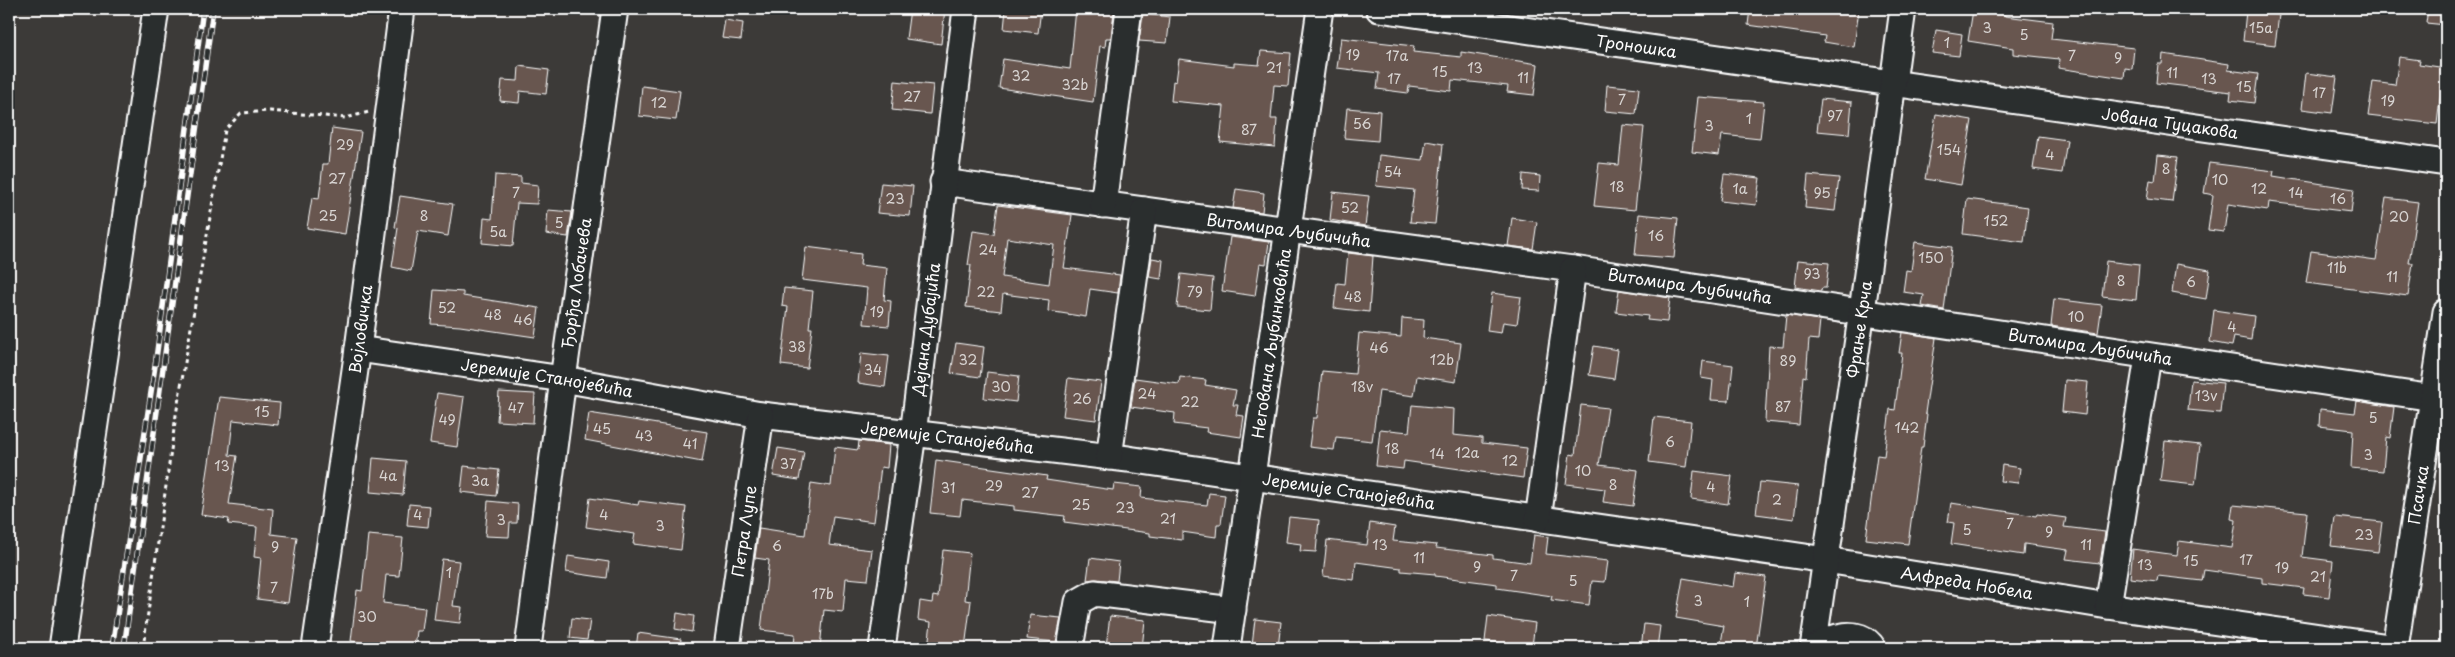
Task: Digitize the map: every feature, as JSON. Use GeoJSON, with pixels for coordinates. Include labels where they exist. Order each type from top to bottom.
{"type":"FeatureCollection","features":[{"type":"Feature","properties":{"kind":"street"},"geometry":{"type":"LineString","coordinates":[[62,648],[156,9]]}},
{"type":"Feature","properties":{"kind":"street","name":"Војловичка"},"geometry":{"type":"LineString","coordinates":[[315,648],[358,349],[402,9]]}},
{"type":"Feature","properties":{"kind":"street","name":"Ђорђа Лобачева"},"geometry":{"type":"LineString","coordinates":[[528,648],[563,379],[615,9]]}},
{"type":"Feature","properties":{"kind":"street","name":"Дејана Дубајића"},"geometry":{"type":"LineString","coordinates":[[882,648],[913,434],[966,9]]}},
{"type":"Feature","properties":{"kind":"street"},"geometry":{"type":"LineString","coordinates":[[1103,205],[1129,9]]}},
{"type":"Feature","properties":{"kind":"street","name":"Негована Љубинковића"},"geometry":{"type":"LineString","coordinates":[[1227,648],[1320,9]]}},
{"type":"Feature","properties":{"kind":"street","name":"Троношка"},"geometry":{"type":"LineString","coordinates":[[1379,9],[1893,84]]}},
{"type":"Feature","properties":{"kind":"street","name":"Фрање Крча"},"geometry":{"type":"LineString","coordinates":[[1814,648],[1903,9]]}},
{"type":"Feature","properties":{"kind":"street","name":"Јована Туцакова"},"geometry":{"type":"LineString","coordinates":[[1893,84],[2446,163]]}},
{"type":"Feature","properties":{"kind":"street","name":"Витомира Љубичића"},"geometry":{"type":"LineString","coordinates":[[944,182],[1573,269],[1862,311],[2148,357],[2434,398]]}},
{"type":"Feature","properties":{"kind":"street"},"geometry":{"type":"LineString","coordinates":[[1109,457],[1144,210]]}},
{"type":"Feature","properties":{"kind":"street"},"geometry":{"type":"LineString","coordinates":[[1538,518],[1573,269]]}},
{"type":"Feature","properties":{"kind":"street","name":"Псачка"},"geometry":{"type":"LineString","coordinates":[[2396,648],[2446,312]]}},
{"type":"Feature","properties":{"kind":"street","name":"Јеремије Станојевића"},"geometry":{"type":"LineString","coordinates":[[358,349],[563,379],[762,415],[1251,476],[1826,560]]}},
{"type":"Feature","properties":{"kind":"street"},"geometry":{"type":"LineString","coordinates":[[2108,606],[2148,357]]}},
{"type":"Feature","properties":{"kind":"street","name":"Петра Лупе"},"geometry":{"type":"LineString","coordinates":[[727,648],[762,415]]}},
{"type":"Feature","properties":{"kind":"street","name":"Алфреда Нобела"},"geometry":{"type":"LineString","coordinates":[[1826,560],[2108,606],[2396,648]]}},
{"type":"Feature","properties":{"kind":"street"},"geometry":{"type":"LineString","coordinates":[[1070,648],[1078,602],[1094,593],[1233,610]]}},
{"type":"Feature","properties":{"kind":"street"},"geometry":{"type":"LineString","coordinates":[[1814,648],[1826,639],[1842,635],[1859,637],[1873,648]]}},
{"type":"Feature","properties":{"kind":"path"},"geometry":{"type":"LineString","coordinates":[[143,648],[176,415],[225,130],[241,113],[270,111],[345,118],[388,107]]}},
{"type":"Feature","properties":{"kind":"building"},"geometry":{"type":"Polygon","coordinates":[[[910,9],[945,9],[941,44],[906,39],[910,9]]]}},
{"type":"Feature","properties":{"kind":"building"},"geometry":{"type":"Polygon","coordinates":[[[1006,9],[1041,9],[1038,33],[1004,29],[1006,9]]]}},
{"type":"Feature","properties":{"kind":"building"},"geometry":{"type":"Polygon","coordinates":[[[1076,9],[1109,9],[1109,11],[1114,11],[1111,38],[1106,38],[1105,47],[1100,46],[1093,102],[999,88],[1003,59],[1070,69],[1076,9]]]}},
{"type":"Feature","properties":{"kind":"building"},"geometry":{"type":"Polygon","coordinates":[[[1750,9],[1829,11],[1829,9],[1859,9],[1854,47],[1824,42],[1825,36],[1748,25],[1750,9]]]}},
{"type":"Feature","properties":{"kind":"building"},"geometry":{"type":"Polygon","coordinates":[[[2428,9],[2446,9],[2446,25],[2426,23],[2428,9]]]}},
{"type":"Feature","properties":{"kind":"building"},"geometry":{"type":"Polygon","coordinates":[[[1973,10],[2053,22],[2051,39],[2134,48],[2132,69],[2125,68],[2124,78],[2058,68],[2059,59],[2013,54],[2013,48],[1968,41],[1973,10]]]}},
{"type":"Feature","properties":{"kind":"building"},"geometry":{"type":"Polygon","coordinates":[[[2246,11],[2279,15],[2275,45],[2243,41],[2246,11]]]}},
{"type":"Feature","properties":{"kind":"building"},"geometry":{"type":"Polygon","coordinates":[[[1143,14],[1170,17],[1167,43],[1139,41],[1143,14]]]}},
{"type":"Feature","properties":{"kind":"building"},"geometry":{"type":"Polygon","coordinates":[[[725,20],[743,23],[741,40],[722,38],[725,20]]]}},
{"type":"Feature","properties":{"kind":"building"},"geometry":{"type":"Polygon","coordinates":[[[1936,30],[1962,34],[1959,56],[1932,53],[1936,30]]]}},
{"type":"Feature","properties":{"kind":"building"},"geometry":{"type":"Polygon","coordinates":[[[1341,38],[1414,46],[1413,52],[1461,57],[1461,52],[1538,64],[1534,95],[1507,92],[1508,86],[1452,80],[1451,91],[1409,86],[1408,93],[1377,89],[1379,73],[1337,68],[1341,38]]]}},
{"type":"Feature","properties":{"kind":"building"},"geometry":{"type":"Polygon","coordinates":[[[1261,51],[1291,53],[1288,86],[1274,85],[1271,119],[1277,119],[1275,147],[1220,142],[1224,106],[1171,101],[1173,81],[1176,82],[1179,59],[1234,66],[1234,63],[1259,65],[1261,51]]]}},
{"type":"Feature","properties":{"kind":"building"},"geometry":{"type":"Polygon","coordinates":[[[2163,54],[2229,64],[2228,70],[2258,74],[2254,103],[2230,100],[2231,92],[2156,83],[2158,64],[2162,64],[2163,54]]]}},
{"type":"Feature","properties":{"kind":"building"},"geometry":{"type":"Polygon","coordinates":[[[2399,57],[2420,60],[2419,64],[2446,68],[2444,82],[2442,82],[2437,124],[2368,116],[2373,82],[2395,85],[2399,57]]]}},
{"type":"Feature","properties":{"kind":"building"},"geometry":{"type":"Polygon","coordinates":[[[519,66],[549,70],[546,94],[520,91],[519,103],[500,101],[502,80],[518,81],[519,66]]]}},
{"type":"Feature","properties":{"kind":"building"},"geometry":{"type":"Polygon","coordinates":[[[2306,73],[2337,77],[2332,113],[2302,109],[2306,73]]]}},
{"type":"Feature","properties":{"kind":"building"},"geometry":{"type":"Polygon","coordinates":[[[895,81],[933,85],[930,114],[892,110],[895,81]]]}},
{"type":"Feature","properties":{"kind":"building"},"geometry":{"type":"Polygon","coordinates":[[[1607,85],[1639,88],[1636,114],[1605,111],[1607,85]]]}},
{"type":"Feature","properties":{"kind":"building"},"geometry":{"type":"Polygon","coordinates":[[[642,86],[680,91],[676,120],[639,116],[642,86]]]}},
{"type":"Feature","properties":{"kind":"building"},"geometry":{"type":"Polygon","coordinates":[[[1698,97],[1764,102],[1760,139],[1722,135],[1719,155],[1692,152],[1698,97]]]}},
{"type":"Feature","properties":{"kind":"building"},"geometry":{"type":"Polygon","coordinates":[[[1821,99],[1852,102],[1849,134],[1817,131],[1821,99]]]}},
{"type":"Feature","properties":{"kind":"building"},"geometry":{"type":"Polygon","coordinates":[[[1347,108],[1380,111],[1378,141],[1344,138],[1347,108]]]}},
{"type":"Feature","properties":{"kind":"building"},"geometry":{"type":"Polygon","coordinates":[[[1936,114],[1972,120],[1961,185],[1925,179],[1936,114]]]}},
{"type":"Feature","properties":{"kind":"building"},"geometry":{"type":"Polygon","coordinates":[[[1623,125],[1644,127],[1635,210],[1594,206],[1599,163],[1619,165],[1623,125]]]}},
{"type":"Feature","properties":{"kind":"building"},"geometry":{"type":"Polygon","coordinates":[[[332,128],[361,132],[345,234],[307,228],[312,198],[319,199],[323,164],[328,164],[332,128]]]}},
{"type":"Feature","properties":{"kind":"building"},"geometry":{"type":"Polygon","coordinates":[[[2038,136],[2067,140],[2062,173],[2033,169],[2038,136]]]}},
{"type":"Feature","properties":{"kind":"building"},"geometry":{"type":"Polygon","coordinates":[[[1426,141],[1443,144],[1435,224],[1410,222],[1414,190],[1376,186],[1379,155],[1423,160],[1426,141]]]}},
{"type":"Feature","properties":{"kind":"building"},"geometry":{"type":"Polygon","coordinates":[[[2158,155],[2178,157],[2172,202],[2147,199],[2150,180],[2155,181],[2158,155]]]}},
{"type":"Feature","properties":{"kind":"building"},"geometry":{"type":"Polygon","coordinates":[[[2209,163],[2274,171],[2273,176],[2354,189],[2351,212],[2269,202],[2268,210],[2228,204],[2224,232],[2208,230],[2213,195],[2204,193],[2209,163]]]}},
{"type":"Feature","properties":{"kind":"building"},"geometry":{"type":"Polygon","coordinates":[[[1523,174],[1540,176],[1539,191],[1522,190],[1523,174]]]}},
{"type":"Feature","properties":{"kind":"building"},"geometry":{"type":"Polygon","coordinates":[[[1724,174],[1760,178],[1756,205],[1720,201],[1724,174]]]}},
{"type":"Feature","properties":{"kind":"building"},"geometry":{"type":"Polygon","coordinates":[[[495,175],[521,177],[521,183],[538,185],[537,204],[517,203],[513,246],[482,243],[484,218],[492,219],[495,175]]]}},
{"type":"Feature","properties":{"kind":"building"},"geometry":{"type":"Polygon","coordinates":[[[1808,175],[1839,178],[1835,211],[1805,208],[1808,175]]]}},
{"type":"Feature","properties":{"kind":"building"},"geometry":{"type":"Polygon","coordinates":[[[881,183],[913,186],[910,216],[877,213],[881,183]]]}},
{"type":"Feature","properties":{"kind":"building"},"geometry":{"type":"Polygon","coordinates":[[[1236,189],[1264,193],[1262,212],[1233,208],[1236,189]]]}},
{"type":"Feature","properties":{"kind":"building"},"geometry":{"type":"Polygon","coordinates":[[[1333,192],[1369,196],[1365,226],[1330,220],[1333,192]]]}},
{"type":"Feature","properties":{"kind":"building"},"geometry":{"type":"Polygon","coordinates":[[[400,196],[453,204],[448,236],[418,231],[411,271],[392,267],[398,228],[395,227],[400,196]]]}},
{"type":"Feature","properties":{"kind":"building"},"geometry":{"type":"Polygon","coordinates":[[[2386,198],[2418,202],[2409,263],[2413,263],[2408,296],[2306,283],[2311,251],[2376,260],[2386,198]]]}},
{"type":"Feature","properties":{"kind":"building"},"geometry":{"type":"Polygon","coordinates":[[[1967,199],[2028,207],[2024,242],[1963,234],[1967,199]]]}},
{"type":"Feature","properties":{"kind":"building"},"geometry":{"type":"Polygon","coordinates":[[[998,205],[1072,215],[1064,268],[1120,275],[1118,293],[1090,289],[1086,317],[1048,311],[1049,300],[1003,294],[1001,311],[966,307],[971,265],[968,265],[973,231],[994,234],[998,205]],[[1007,238],[1002,277],[1049,284],[1054,245],[1007,238]]]}},
{"type":"Feature","properties":{"kind":"building"},"geometry":{"type":"Polygon","coordinates":[[[548,210],[572,212],[568,237],[546,234],[548,210]]]}},
{"type":"Feature","properties":{"kind":"building"},"geometry":{"type":"Polygon","coordinates":[[[1639,214],[1678,218],[1674,258],[1635,255],[1639,214]]]}},
{"type":"Feature","properties":{"kind":"building"},"geometry":{"type":"Polygon","coordinates":[[[1512,218],[1537,222],[1533,249],[1508,246],[1512,218]]]}},
{"type":"Feature","properties":{"kind":"building"},"geometry":{"type":"Polygon","coordinates":[[[1230,237],[1269,242],[1266,264],[1260,263],[1255,296],[1222,291],[1230,237]]]}},
{"type":"Feature","properties":{"kind":"building"},"geometry":{"type":"Polygon","coordinates":[[[1915,242],[1952,247],[1944,310],[1922,306],[1924,295],[1903,292],[1906,270],[1911,271],[1915,242]]]}},
{"type":"Feature","properties":{"kind":"building"},"geometry":{"type":"Polygon","coordinates":[[[806,247],[861,254],[860,265],[887,268],[884,300],[891,301],[889,326],[864,324],[867,288],[802,280],[806,247]]]}},
{"type":"Feature","properties":{"kind":"building"},"geometry":{"type":"Polygon","coordinates":[[[1348,253],[1373,256],[1369,312],[1334,308],[1337,283],[1345,284],[1348,253]]]}},
{"type":"Feature","properties":{"kind":"building"},"geometry":{"type":"Polygon","coordinates":[[[1152,258],[1163,260],[1161,279],[1149,277],[1152,258]]]}},
{"type":"Feature","properties":{"kind":"building"},"geometry":{"type":"Polygon","coordinates":[[[1798,260],[1829,263],[1826,288],[1822,288],[1821,291],[1795,287],[1798,260]]]}},
{"type":"Feature","properties":{"kind":"building"},"geometry":{"type":"Polygon","coordinates":[[[2106,261],[2139,265],[2136,300],[2102,296],[2106,261]]]}},
{"type":"Feature","properties":{"kind":"building"},"geometry":{"type":"Polygon","coordinates":[[[2176,264],[2210,270],[2206,299],[2172,293],[2176,264]]]}},
{"type":"Feature","properties":{"kind":"building"},"geometry":{"type":"Polygon","coordinates":[[[1181,274],[1213,278],[1210,310],[1177,307],[1181,274]]]}},
{"type":"Feature","properties":{"kind":"building"},"geometry":{"type":"Polygon","coordinates":[[[784,288],[813,291],[809,328],[812,328],[807,368],[781,365],[788,307],[782,306],[784,288]]]}},
{"type":"Feature","properties":{"kind":"building"},"geometry":{"type":"Polygon","coordinates":[[[434,290],[463,292],[463,296],[539,308],[535,337],[460,326],[431,324],[434,290]]]}},
{"type":"Feature","properties":{"kind":"building"},"geometry":{"type":"Polygon","coordinates":[[[1619,290],[1670,298],[1667,322],[1647,320],[1648,316],[1616,312],[1619,290]]]}},
{"type":"Feature","properties":{"kind":"building"},"geometry":{"type":"Polygon","coordinates":[[[1492,293],[1521,297],[1517,324],[1503,322],[1501,333],[1487,331],[1492,293]]]}},
{"type":"Feature","properties":{"kind":"building"},"geometry":{"type":"Polygon","coordinates":[[[2054,299],[2102,305],[2098,333],[2051,326],[2054,299]]]}},
{"type":"Feature","properties":{"kind":"building"},"geometry":{"type":"Polygon","coordinates":[[[2214,310],[2254,316],[2251,340],[2234,337],[2232,346],[2210,342],[2214,310]]]}},
{"type":"Feature","properties":{"kind":"building"},"geometry":{"type":"Polygon","coordinates":[[[1786,315],[1820,320],[1818,340],[1809,339],[1806,377],[1803,376],[1799,425],[1765,422],[1769,346],[1783,347],[1786,315]]]}},
{"type":"Feature","properties":{"kind":"building"},"geometry":{"type":"Polygon","coordinates":[[[1402,318],[1424,320],[1423,338],[1461,343],[1456,382],[1417,376],[1414,396],[1379,391],[1372,441],[1336,437],[1334,450],[1309,447],[1313,418],[1317,418],[1322,371],[1355,374],[1359,333],[1401,337],[1402,318]]]}},
{"type":"Feature","properties":{"kind":"building"},"geometry":{"type":"Polygon","coordinates":[[[1902,332],[1936,338],[1925,413],[1927,414],[1923,447],[1921,447],[1908,544],[1866,539],[1877,455],[1884,456],[1890,409],[1895,410],[1902,353],[1899,353],[1902,332]]]}},
{"type":"Feature","properties":{"kind":"building"},"geometry":{"type":"Polygon","coordinates":[[[956,343],[984,347],[980,377],[951,373],[956,343]]]}},
{"type":"Feature","properties":{"kind":"building"},"geometry":{"type":"Polygon","coordinates":[[[1594,346],[1618,350],[1614,379],[1589,375],[1594,346]]]}},
{"type":"Feature","properties":{"kind":"building"},"geometry":{"type":"Polygon","coordinates":[[[861,353],[889,356],[885,387],[858,383],[861,353]]]}},
{"type":"Feature","properties":{"kind":"building"},"geometry":{"type":"Polygon","coordinates":[[[1703,361],[1733,365],[1729,401],[1711,400],[1713,380],[1701,378],[1703,361]]]}},
{"type":"Feature","properties":{"kind":"building"},"geometry":{"type":"Polygon","coordinates":[[[987,372],[1019,376],[1016,402],[984,398],[987,372]]]}},
{"type":"Feature","properties":{"kind":"building"},"geometry":{"type":"Polygon","coordinates":[[[1180,377],[1206,380],[1205,385],[1236,390],[1233,405],[1238,405],[1236,415],[1244,416],[1241,437],[1206,432],[1207,428],[1174,424],[1175,413],[1131,407],[1135,378],[1179,384],[1180,377]]]}},
{"type":"Feature","properties":{"kind":"building"},"geometry":{"type":"Polygon","coordinates":[[[1068,378],[1101,382],[1096,420],[1063,416],[1068,378]]]}},
{"type":"Feature","properties":{"kind":"building"},"geometry":{"type":"Polygon","coordinates":[[[2065,380],[2088,382],[2085,415],[2062,412],[2065,380]]]}},
{"type":"Feature","properties":{"kind":"building"},"geometry":{"type":"Polygon","coordinates":[[[2191,380],[2223,383],[2220,413],[2188,410],[2191,380]]]}},
{"type":"Feature","properties":{"kind":"building"},"geometry":{"type":"Polygon","coordinates":[[[499,392],[535,394],[533,423],[497,421],[499,392]]]}},
{"type":"Feature","properties":{"kind":"building"},"geometry":{"type":"Polygon","coordinates":[[[437,393],[464,397],[457,447],[430,443],[437,393]]]}},
{"type":"Feature","properties":{"kind":"building"},"geometry":{"type":"Polygon","coordinates":[[[219,397],[280,403],[278,425],[233,420],[229,455],[237,456],[229,504],[273,509],[271,534],[297,537],[288,603],[257,599],[261,558],[254,557],[257,527],[228,524],[229,519],[201,515],[219,397]]]}},
{"type":"Feature","properties":{"kind":"building"},"geometry":{"type":"Polygon","coordinates":[[[2357,401],[2394,407],[2390,438],[2386,437],[2383,471],[2351,468],[2353,430],[2319,426],[2320,409],[2355,413],[2357,401]]]}},
{"type":"Feature","properties":{"kind":"building"},"geometry":{"type":"Polygon","coordinates":[[[1412,405],[1454,409],[1453,435],[1482,438],[1482,443],[1527,448],[1523,478],[1404,461],[1403,469],[1376,466],[1380,429],[1409,432],[1412,405]]]}},
{"type":"Feature","properties":{"kind":"building"},"geometry":{"type":"Polygon","coordinates":[[[1581,405],[1608,408],[1599,465],[1638,470],[1633,506],[1603,502],[1605,489],[1566,484],[1570,454],[1575,455],[1581,405]]]}},
{"type":"Feature","properties":{"kind":"building"},"geometry":{"type":"Polygon","coordinates":[[[589,413],[707,432],[702,462],[585,440],[589,413]]]}},
{"type":"Feature","properties":{"kind":"building"},"geometry":{"type":"Polygon","coordinates":[[[1654,417],[1691,421],[1686,467],[1649,462],[1654,417]]]}},
{"type":"Feature","properties":{"kind":"building"},"geometry":{"type":"Polygon","coordinates":[[[859,441],[889,445],[887,468],[881,467],[874,522],[833,516],[829,545],[872,550],[868,580],[846,578],[843,612],[824,610],[820,648],[794,646],[795,634],[761,630],[769,560],[755,558],[759,528],[805,535],[811,483],[831,486],[835,447],[858,450],[859,441]]]}},
{"type":"Feature","properties":{"kind":"building"},"geometry":{"type":"Polygon","coordinates":[[[2165,441],[2200,445],[2195,485],[2160,481],[2165,441]]]}},
{"type":"Feature","properties":{"kind":"building"},"geometry":{"type":"Polygon","coordinates":[[[778,448],[804,452],[799,480],[773,476],[778,448]]]}},
{"type":"Feature","properties":{"kind":"building"},"geometry":{"type":"Polygon","coordinates":[[[373,458],[406,461],[403,495],[370,492],[373,458]]]}},
{"type":"Feature","properties":{"kind":"building"},"geometry":{"type":"Polygon","coordinates":[[[936,460],[1047,476],[1046,480],[1113,490],[1114,484],[1142,487],[1141,498],[1207,505],[1209,493],[1225,495],[1221,524],[1217,524],[1216,537],[1182,532],[1182,540],[1150,536],[1150,533],[1064,522],[1065,516],[1014,510],[1014,506],[962,500],[960,516],[930,513],[936,460]]]}},
{"type":"Feature","properties":{"kind":"building"},"geometry":{"type":"Polygon","coordinates":[[[2002,465],[2020,468],[2018,483],[2000,481],[2002,465]]]}},
{"type":"Feature","properties":{"kind":"building"},"geometry":{"type":"Polygon","coordinates":[[[464,466],[499,470],[496,496],[461,492],[464,466]]]}},
{"type":"Feature","properties":{"kind":"building"},"geometry":{"type":"Polygon","coordinates":[[[1694,471],[1732,476],[1728,504],[1691,499],[1694,471]]]}},
{"type":"Feature","properties":{"kind":"building"},"geometry":{"type":"Polygon","coordinates":[[[1760,482],[1798,486],[1794,519],[1756,514],[1760,482]]]}},
{"type":"Feature","properties":{"kind":"building"},"geometry":{"type":"Polygon","coordinates":[[[590,498],[638,505],[639,501],[686,507],[681,550],[633,544],[635,534],[586,527],[590,498]]]}},
{"type":"Feature","properties":{"kind":"building"},"geometry":{"type":"Polygon","coordinates":[[[488,501],[518,504],[517,523],[510,523],[509,537],[485,536],[488,501]]]}},
{"type":"Feature","properties":{"kind":"building"},"geometry":{"type":"Polygon","coordinates":[[[1951,503],[2036,516],[2037,514],[2066,518],[2064,527],[2105,532],[2100,563],[2066,559],[2068,550],[2024,544],[2023,555],[1951,544],[1954,523],[1948,522],[1951,503]]]}},
{"type":"Feature","properties":{"kind":"building"},"geometry":{"type":"Polygon","coordinates":[[[409,504],[430,506],[428,527],[407,525],[409,504]]]}},
{"type":"Feature","properties":{"kind":"building"},"geometry":{"type":"Polygon","coordinates":[[[2233,505],[2307,512],[2302,557],[2333,561],[2329,597],[2303,594],[2304,588],[2262,583],[2262,578],[2204,570],[2202,581],[2158,576],[2157,581],[2130,578],[2133,549],[2177,555],[2179,541],[2232,548],[2236,520],[2231,519],[2233,505]]]}},
{"type":"Feature","properties":{"kind":"building"},"geometry":{"type":"Polygon","coordinates":[[[1289,517],[1319,520],[1316,552],[1300,551],[1301,544],[1286,542],[1289,517]]]}},
{"type":"Feature","properties":{"kind":"building"},"geometry":{"type":"Polygon","coordinates":[[[2335,517],[2382,522],[2378,552],[2331,546],[2335,517]]]}},
{"type":"Feature","properties":{"kind":"building"},"geometry":{"type":"Polygon","coordinates":[[[1370,523],[1395,527],[1393,541],[1437,545],[1436,548],[1493,555],[1493,558],[1530,563],[1534,535],[1548,537],[1546,554],[1608,561],[1605,582],[1592,581],[1589,605],[1551,600],[1552,596],[1497,588],[1497,584],[1435,576],[1435,574],[1401,571],[1401,568],[1356,562],[1354,580],[1323,576],[1327,540],[1367,545],[1370,523]]]}},
{"type":"Feature","properties":{"kind":"building"},"geometry":{"type":"Polygon","coordinates":[[[368,535],[403,538],[399,576],[386,575],[383,603],[425,608],[422,631],[417,631],[415,648],[385,648],[385,646],[351,641],[357,590],[362,591],[368,535]]]}},
{"type":"Feature","properties":{"kind":"building"},"geometry":{"type":"Polygon","coordinates":[[[943,550],[970,553],[965,600],[971,601],[965,648],[928,648],[931,622],[918,620],[920,601],[932,603],[933,596],[938,597],[943,550]]]}},
{"type":"Feature","properties":{"kind":"building"},"geometry":{"type":"Polygon","coordinates":[[[568,556],[609,562],[607,578],[566,572],[568,556]]]}},
{"type":"Feature","properties":{"kind":"building"},"geometry":{"type":"Polygon","coordinates":[[[1090,558],[1119,562],[1117,581],[1087,580],[1090,558]]]}},
{"type":"Feature","properties":{"kind":"building"},"geometry":{"type":"Polygon","coordinates":[[[442,559],[459,561],[453,606],[462,607],[460,623],[434,620],[442,559]]]}},
{"type":"Feature","properties":{"kind":"building"},"geometry":{"type":"Polygon","coordinates":[[[1735,573],[1766,577],[1756,648],[1720,648],[1724,626],[1676,618],[1683,578],[1733,587],[1735,573]]]}},
{"type":"Feature","properties":{"kind":"building"},"geometry":{"type":"Polygon","coordinates":[[[677,613],[694,616],[692,632],[675,629],[677,613]]]}},
{"type":"Feature","properties":{"kind":"building"},"geometry":{"type":"Polygon","coordinates":[[[1030,615],[1061,618],[1056,642],[1027,639],[1030,615]]]}},
{"type":"Feature","properties":{"kind":"building"},"geometry":{"type":"Polygon","coordinates":[[[1110,616],[1145,620],[1142,648],[1106,646],[1110,616]]]}},
{"type":"Feature","properties":{"kind":"building"},"geometry":{"type":"Polygon","coordinates":[[[1488,616],[1535,623],[1532,646],[1485,641],[1488,616]]]}},
{"type":"Feature","properties":{"kind":"building"},"geometry":{"type":"Polygon","coordinates":[[[572,618],[590,620],[587,640],[570,638],[572,618]]]}},
{"type":"Feature","properties":{"kind":"building"},"geometry":{"type":"Polygon","coordinates":[[[1255,619],[1281,622],[1278,648],[1252,645],[1255,619]]]}},
{"type":"Feature","properties":{"kind":"building"},"geometry":{"type":"Polygon","coordinates":[[[1644,624],[1660,626],[1657,648],[1641,648],[1644,624]]]}},
{"type":"Feature","properties":{"kind":"building"},"geometry":{"type":"Polygon","coordinates":[[[638,633],[681,639],[680,648],[636,648],[638,633]]]}},
{"type":"Feature","properties":{"kind":"railway"},"geometry":{"type":"LineString","coordinates":[[112,648],[155,366],[203,9]]}},
{"type":"Feature","properties":{"kind":"railway"},"geometry":{"type":"LineString","coordinates":[[124,648],[213,9]]}}]}
